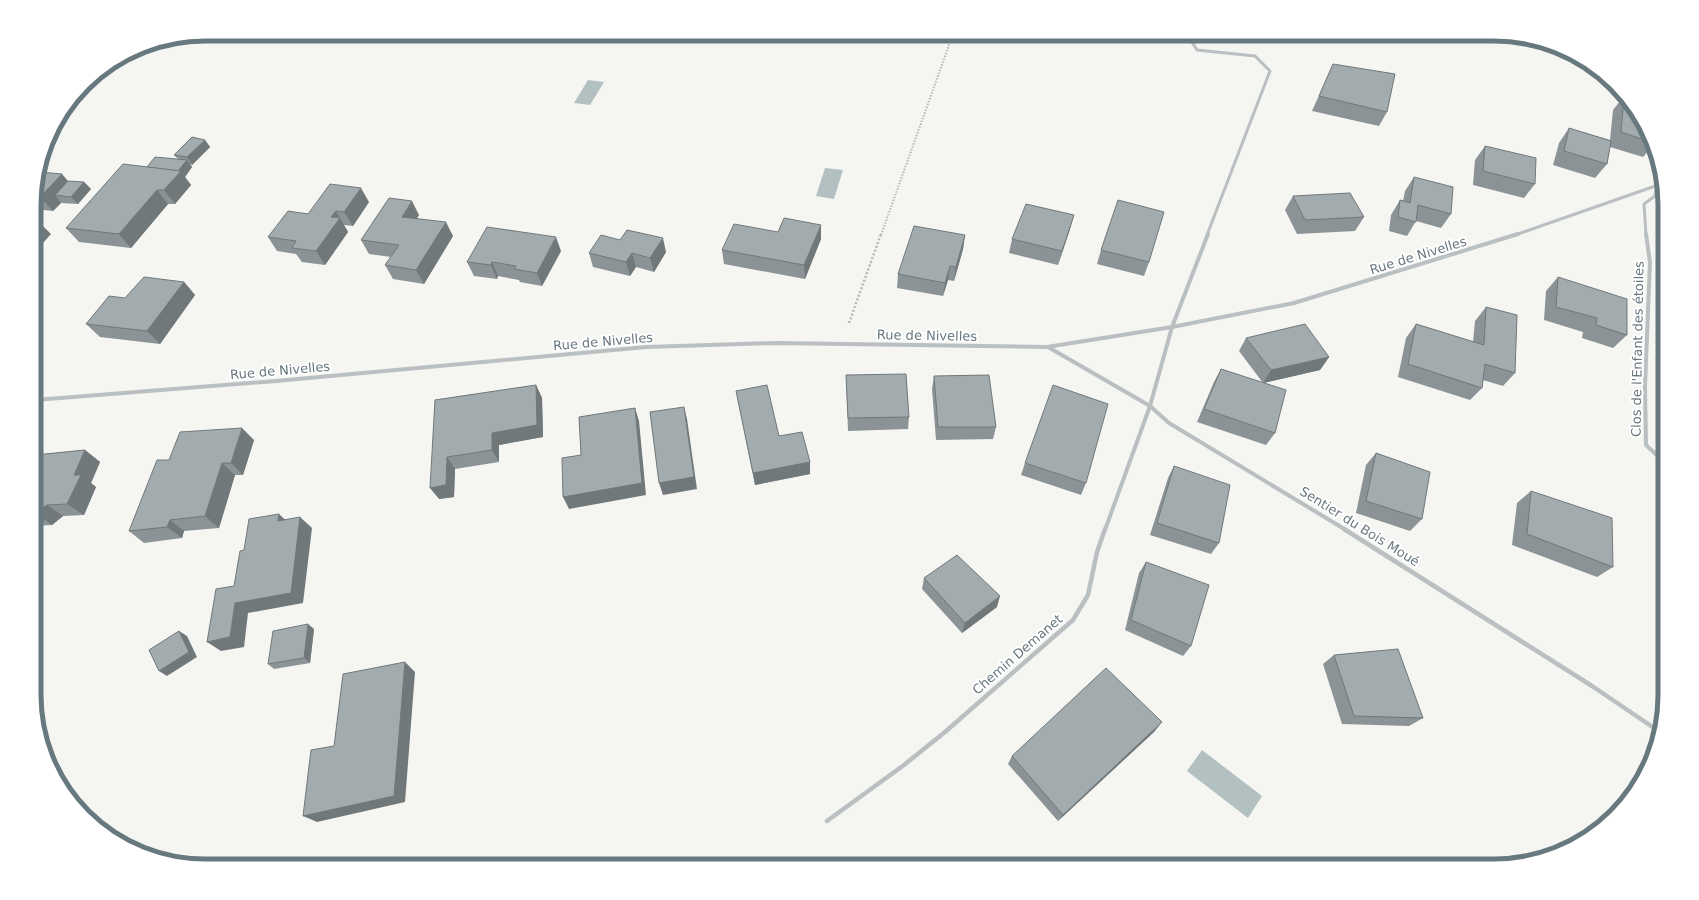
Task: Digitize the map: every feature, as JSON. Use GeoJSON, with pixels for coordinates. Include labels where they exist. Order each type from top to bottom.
{"type":"FeatureCollection","features":[{"type":"Feature","properties":{"kind":"street"},"geometry":{"type":"LineString","coordinates":[[1172,327],[1270,72],[1255,56],[1197,50],[1191,41]]}},
{"type":"Feature","properties":{"kind":"street","name":"Rue de Nivelles"},"geometry":{"type":"LineString","coordinates":[[41,400],[276,381],[646,347],[776,343],[1047,347],[1172,327],[1294,303],[1361,284],[1501,240],[1656,186]]}},
{"type":"Feature","properties":{"kind":"street","name":"Clos de l'Enfant des étoiles"},"geometry":{"type":"LineString","coordinates":[[1656,186],[1655,196],[1644,204],[1644,223],[1650,262],[1645,386],[1646,445],[1658,456]]}},
{"type":"Feature","properties":{"kind":"street","name":"Chemin Demanet"},"geometry":{"type":"LineString","coordinates":[[827,821],[904,765],[1073,620],[1088,595],[1097,552],[1150,406],[1172,327]]}},
{"type":"Feature","properties":{"kind":"street","name":"Sentier du Bois Moué"},"geometry":{"type":"LineString","coordinates":[[1047,347],[1150,406],[1169,423],[1376,548],[1592,686],[1655,728]]}},
{"type":"Feature","properties":{"kind":"path"},"geometry":{"type":"LineString","coordinates":[[841,344],[950,41]]}},
{"type":"Feature","properties":{"kind":"shaded area"},"geometry":{"type":"Polygon","coordinates":[[[588,80],[604,82],[590,105],[574,103],[588,80]]]}},
{"type":"Feature","properties":{"kind":"shaded area"},"geometry":{"type":"Polygon","coordinates":[[[825,168],[843,170],[834,199],[816,196],[825,168]]]}},
{"type":"Feature","properties":{"kind":"shaded area"},"geometry":{"type":"Polygon","coordinates":[[[1202,750],[1262,796],[1248,818],[1187,771],[1202,750]]]}},
{"type":"Feature","properties":{"kind":"building"},"geometry":{"type":"Polygon","coordinates":[[[1333,64],[1395,74],[1387,112],[1319,96],[1333,64]]]}},
{"type":"Feature","properties":{"kind":"building"},"geometry":{"type":"Polygon","coordinates":[[[1623,104],[1645,140],[1621,132],[1623,104]]]}},
{"type":"Feature","properties":{"kind":"building"},"geometry":{"type":"Polygon","coordinates":[[[1569,128],[1611,141],[1607,164],[1564,151],[1569,128]]]}},
{"type":"Feature","properties":{"kind":"building"},"geometry":{"type":"Polygon","coordinates":[[[192,137],[205,140],[187,157],[174,155],[192,137]]]}},
{"type":"Feature","properties":{"kind":"building"},"geometry":{"type":"Polygon","coordinates":[[[1485,146],[1536,158],[1535,184],[1483,171],[1485,146]]]}},
{"type":"Feature","properties":{"kind":"building"},"geometry":{"type":"Polygon","coordinates":[[[155,157],[187,160],[178,171],[147,167],[155,157]]]}},
{"type":"Feature","properties":{"kind":"building"},"geometry":{"type":"Polygon","coordinates":[[[123,164],[181,171],[164,190],[157,190],[119,234],[66,228],[123,164]]]}},
{"type":"Feature","properties":{"kind":"building"},"geometry":{"type":"Polygon","coordinates":[[[44,172],[62,174],[41,196],[44,172]]]}},
{"type":"Feature","properties":{"kind":"building"},"geometry":{"type":"Polygon","coordinates":[[[1414,177],[1453,187],[1451,214],[1418,205],[1416,222],[1398,217],[1400,200],[1410,203],[1414,177]]]}},
{"type":"Feature","properties":{"kind":"building"},"geometry":{"type":"Polygon","coordinates":[[[68,181],[84,182],[71,197],[55,195],[68,181]]]}},
{"type":"Feature","properties":{"kind":"building"},"geometry":{"type":"Polygon","coordinates":[[[330,184],[361,188],[344,212],[336,211],[331,217],[340,218],[316,251],[292,248],[296,241],[268,237],[288,211],[308,214],[330,184]]]}},
{"type":"Feature","properties":{"kind":"building"},"geometry":{"type":"Polygon","coordinates":[[[1350,193],[1364,217],[1305,220],[1293,196],[1350,193]]]}},
{"type":"Feature","properties":{"kind":"building"},"geometry":{"type":"Polygon","coordinates":[[[389,198],[412,201],[402,217],[446,222],[416,270],[385,265],[399,245],[361,240],[389,198]]]}},
{"type":"Feature","properties":{"kind":"building"},"geometry":{"type":"Polygon","coordinates":[[[1118,200],[1164,212],[1149,262],[1101,250],[1118,200]]]}},
{"type":"Feature","properties":{"kind":"building"},"geometry":{"type":"Polygon","coordinates":[[[1026,204],[1074,215],[1062,251],[1012,239],[1026,204]]]}},
{"type":"Feature","properties":{"kind":"building"},"geometry":{"type":"Polygon","coordinates":[[[784,218],[821,225],[804,265],[722,250],[734,224],[778,232],[784,218]]]}},
{"type":"Feature","properties":{"kind":"building"},"geometry":{"type":"Polygon","coordinates":[[[914,226],[965,235],[956,267],[950,266],[945,283],[898,274],[914,226]]]}},
{"type":"Feature","properties":{"kind":"building"},"geometry":{"type":"Polygon","coordinates":[[[487,227],[556,237],[537,273],[514,269],[516,266],[492,262],[491,265],[467,262],[487,227]]]}},
{"type":"Feature","properties":{"kind":"building"},"geometry":{"type":"Polygon","coordinates":[[[627,230],[663,238],[650,258],[632,253],[626,262],[589,253],[601,235],[620,240],[627,230]]]}},
{"type":"Feature","properties":{"kind":"building"},"geometry":{"type":"Polygon","coordinates":[[[144,277],[184,282],[147,331],[86,324],[109,296],[125,298],[144,277]]]}},
{"type":"Feature","properties":{"kind":"building"},"geometry":{"type":"Polygon","coordinates":[[[1558,277],[1627,299],[1627,335],[1596,325],[1597,318],[1556,307],[1558,277]]]}},
{"type":"Feature","properties":{"kind":"building"},"geometry":{"type":"Polygon","coordinates":[[[1486,307],[1517,315],[1515,373],[1485,364],[1482,388],[1408,364],[1416,324],[1484,345],[1486,307]]]}},
{"type":"Feature","properties":{"kind":"building"},"geometry":{"type":"Polygon","coordinates":[[[1305,324],[1329,357],[1271,370],[1246,338],[1305,324]]]}},
{"type":"Feature","properties":{"kind":"building"},"geometry":{"type":"Polygon","coordinates":[[[1221,369],[1286,390],[1275,433],[1204,409],[1221,369]]]}},
{"type":"Feature","properties":{"kind":"building"},"geometry":{"type":"Polygon","coordinates":[[[906,374],[909,417],[848,418],[846,375],[906,374]]]}},
{"type":"Feature","properties":{"kind":"building"},"geometry":{"type":"Polygon","coordinates":[[[989,375],[996,427],[938,427],[934,376],[989,375]]]}},
{"type":"Feature","properties":{"kind":"building"},"geometry":{"type":"Polygon","coordinates":[[[536,385],[537,425],[492,433],[492,450],[447,457],[446,485],[430,488],[435,400],[536,385]]]}},
{"type":"Feature","properties":{"kind":"building"},"geometry":{"type":"Polygon","coordinates":[[[767,385],[779,436],[802,432],[810,462],[753,473],[736,391],[767,385]]]}},
{"type":"Feature","properties":{"kind":"building"},"geometry":{"type":"Polygon","coordinates":[[[1053,385],[1108,404],[1086,483],[1025,463],[1053,385]]]}},
{"type":"Feature","properties":{"kind":"building"},"geometry":{"type":"Polygon","coordinates":[[[684,407],[694,477],[659,483],[650,412],[684,407]]]}},
{"type":"Feature","properties":{"kind":"building"},"geometry":{"type":"Polygon","coordinates":[[[635,408],[642,483],[563,497],[562,458],[581,455],[579,417],[635,408]]]}},
{"type":"Feature","properties":{"kind":"building"},"geometry":{"type":"Polygon","coordinates":[[[242,428],[231,463],[222,463],[205,516],[170,520],[167,527],[129,531],[157,460],[169,460],[180,432],[242,428]]]}},
{"type":"Feature","properties":{"kind":"building"},"geometry":{"type":"Polygon","coordinates":[[[85,450],[74,475],[81,475],[67,504],[47,505],[41,509],[41,454],[85,450]]]}},
{"type":"Feature","properties":{"kind":"building"},"geometry":{"type":"Polygon","coordinates":[[[1376,453],[1430,472],[1422,519],[1366,501],[1376,453]]]}},
{"type":"Feature","properties":{"kind":"building"},"geometry":{"type":"Polygon","coordinates":[[[1174,466],[1230,485],[1219,543],[1157,523],[1174,466]]]}},
{"type":"Feature","properties":{"kind":"building"},"geometry":{"type":"Polygon","coordinates":[[[1531,491],[1612,518],[1613,567],[1527,534],[1531,491]]]}},
{"type":"Feature","properties":{"kind":"building"},"geometry":{"type":"Polygon","coordinates":[[[279,514],[278,521],[300,517],[291,593],[235,603],[230,637],[207,642],[216,589],[234,586],[240,551],[244,550],[249,519],[279,514]]]}},
{"type":"Feature","properties":{"kind":"building"},"geometry":{"type":"Polygon","coordinates":[[[957,555],[1000,596],[965,623],[924,578],[957,555]]]}},
{"type":"Feature","properties":{"kind":"building"},"geometry":{"type":"Polygon","coordinates":[[[1146,562],[1209,585],[1191,646],[1131,620],[1146,562]]]}},
{"type":"Feature","properties":{"kind":"building"},"geometry":{"type":"Polygon","coordinates":[[[308,624],[304,658],[268,664],[273,631],[308,624]]]}},
{"type":"Feature","properties":{"kind":"building"},"geometry":{"type":"Polygon","coordinates":[[[179,631],[189,652],[159,671],[149,650],[179,631]]]}},
{"type":"Feature","properties":{"kind":"building"},"geometry":{"type":"Polygon","coordinates":[[[1398,649],[1423,718],[1354,716],[1334,655],[1398,649]]]}},
{"type":"Feature","properties":{"kind":"building"},"geometry":{"type":"Polygon","coordinates":[[[405,662],[394,796],[303,816],[311,750],[334,746],[343,674],[405,662]]]}},
{"type":"Feature","properties":{"kind":"building"},"geometry":{"type":"Polygon","coordinates":[[[1106,668],[1162,722],[1063,815],[1012,756],[1106,668]]]}}]}
